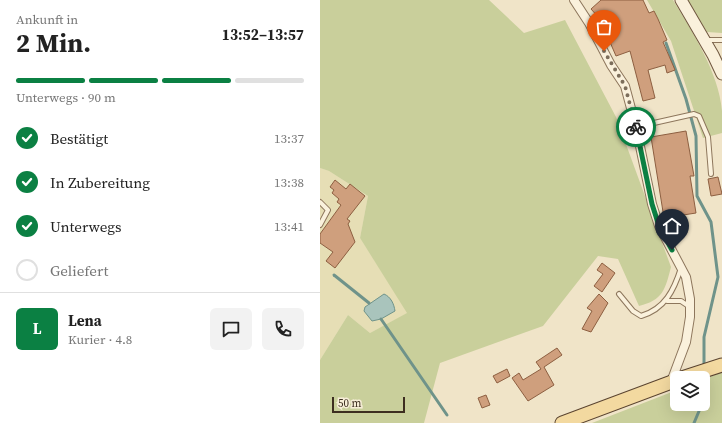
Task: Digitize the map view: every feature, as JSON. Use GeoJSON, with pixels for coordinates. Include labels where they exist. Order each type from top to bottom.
{"type":"FeatureCollection","features":[{"type":"Feature","properties":{"kind":"main road"},"geometry":{"type":"LineString","coordinates":[[681,0],[705,40],[722,74]]}},
{"type":"Feature","properties":{"kind":"main road"},"geometry":{"type":"LineString","coordinates":[[702,371],[722,365]]}},
{"type":"Feature","properties":{"kind":"main road"},"geometry":{"type":"LineString","coordinates":[[562,423],[670,383]]}},
{"type":"Feature","properties":{"kind":"street"},"geometry":{"type":"LineString","coordinates":[[574,0],[625,86],[636,127],[652,204],[659,226],[686,277],[690,308],[686,342],[679,371]]}},
{"type":"Feature","properties":{"kind":"lane"},"geometry":{"type":"LineString","coordinates":[[705,40],[722,40]]}},
{"type":"Feature","properties":{"kind":"lane"},"geometry":{"type":"LineString","coordinates":[[636,127],[694,114],[699,116],[708,137],[711,174]]}},
{"type":"Feature","properties":{"kind":"lane"},"geometry":{"type":"LineString","coordinates":[[320,202],[328,210],[320,225]]}},
{"type":"Feature","properties":{"kind":"lane"},"geometry":{"type":"LineString","coordinates":[[619,294],[633,311],[641,316],[657,309],[666,300],[681,267]]}},
{"type":"Feature","properties":{"kind":"lane"},"geometry":{"type":"LineString","coordinates":[[666,300],[681,301],[690,308]]}},
{"type":"Feature","properties":{"kind":"shaded area"},"geometry":{"type":"Polygon","coordinates":[[[320,168],[329,171],[368,196],[360,238],[408,313],[370,333],[348,315],[320,360],[320,168]]]}},
{"type":"Feature","properties":{"kind":"green space"},"geometry":{"type":"Polygon","coordinates":[[[320,0],[489,0],[524,33],[565,20],[616,117],[671,267],[662,293],[653,301],[639,306],[618,259],[598,256],[543,326],[440,363],[424,423],[320,423],[320,360],[348,315],[370,333],[407,313],[360,238],[368,196],[329,171],[320,168],[320,0]]]}},
{"type":"Feature","properties":{"kind":"green space"},"geometry":{"type":"Polygon","coordinates":[[[647,0],[673,0],[704,53],[716,82],[720,97],[722,111],[722,133],[703,138],[671,41],[647,0]]]}},
{"type":"Feature","properties":{"kind":"green space"},"geometry":{"type":"Polygon","coordinates":[[[687,0],[722,0],[722,33],[707,32],[687,0]]]}},
{"type":"Feature","properties":{"kind":"green space"},"geometry":{"type":"Polygon","coordinates":[[[722,372],[722,423],[592,423],[670,393],[670,411],[710,411],[710,377],[722,372]]]}},
{"type":"Feature","properties":{"kind":"water"},"geometry":{"type":"Polygon","coordinates":[[[384,294],[392,301],[395,311],[381,319],[372,321],[364,311],[365,307],[384,294]]]}},
{"type":"Feature","properties":{"kind":"building"},"geometry":{"type":"Polygon","coordinates":[[[601,0],[643,0],[649,13],[654,11],[667,40],[663,42],[675,70],[667,73],[665,65],[648,70],[655,98],[643,101],[630,51],[616,56],[600,19],[591,9],[601,0]]]}},
{"type":"Feature","properties":{"kind":"building"},"geometry":{"type":"Polygon","coordinates":[[[686,131],[694,176],[690,176],[696,213],[664,218],[651,137],[686,131]]]}},
{"type":"Feature","properties":{"kind":"building"},"geometry":{"type":"Polygon","coordinates":[[[718,177],[722,194],[711,196],[708,179],[718,177]]]}},
{"type":"Feature","properties":{"kind":"building"},"geometry":{"type":"Polygon","coordinates":[[[335,180],[346,189],[350,184],[365,196],[347,219],[350,221],[348,224],[355,242],[335,268],[326,261],[333,252],[320,243],[320,234],[341,205],[337,202],[339,199],[332,193],[334,190],[330,187],[335,180]]]}},
{"type":"Feature","properties":{"kind":"building"},"geometry":{"type":"Polygon","coordinates":[[[602,263],[615,273],[602,292],[594,286],[603,274],[597,270],[602,263]]]}},
{"type":"Feature","properties":{"kind":"building"},"geometry":{"type":"Polygon","coordinates":[[[599,294],[608,303],[591,332],[582,329],[592,311],[587,308],[599,294]]]}},
{"type":"Feature","properties":{"kind":"building"},"geometry":{"type":"Polygon","coordinates":[[[557,348],[562,355],[544,367],[554,385],[528,401],[512,378],[519,373],[523,380],[541,369],[536,362],[557,348]]]}},
{"type":"Feature","properties":{"kind":"building"},"geometry":{"type":"Polygon","coordinates":[[[507,369],[510,376],[497,383],[493,376],[507,369]]]}},
{"type":"Feature","properties":{"kind":"building"},"geometry":{"type":"Polygon","coordinates":[[[486,395],[490,405],[482,408],[478,398],[486,395]]]}},
{"type":"Feature","properties":{"kind":"waterway"},"geometry":{"type":"LineString","coordinates":[[666,43],[686,99],[696,136],[697,196],[711,222],[718,277],[704,337],[704,368]]}},
{"type":"Feature","properties":{"kind":"waterway"},"geometry":{"type":"LineString","coordinates":[[334,275],[369,303]]}},
{"type":"Feature","properties":{"kind":"waterway"},"geometry":{"type":"LineString","coordinates":[[381,319],[447,415]]}},
{"type":"Feature","properties":{"kind":"waterway"},"geometry":{"type":"LineString","coordinates":[[694,423],[699,411]]}},
{"type":"Feature","properties":{"kind":"way so far"},"geometry":{"type":"LineString","coordinates":[[604,51],[625,86],[636,127]]}},
{"type":"Feature","properties":{"kind":"route"},"geometry":{"type":"LineString","coordinates":[[636,127],[652,204],[659,226],[672,250]]}}]}
